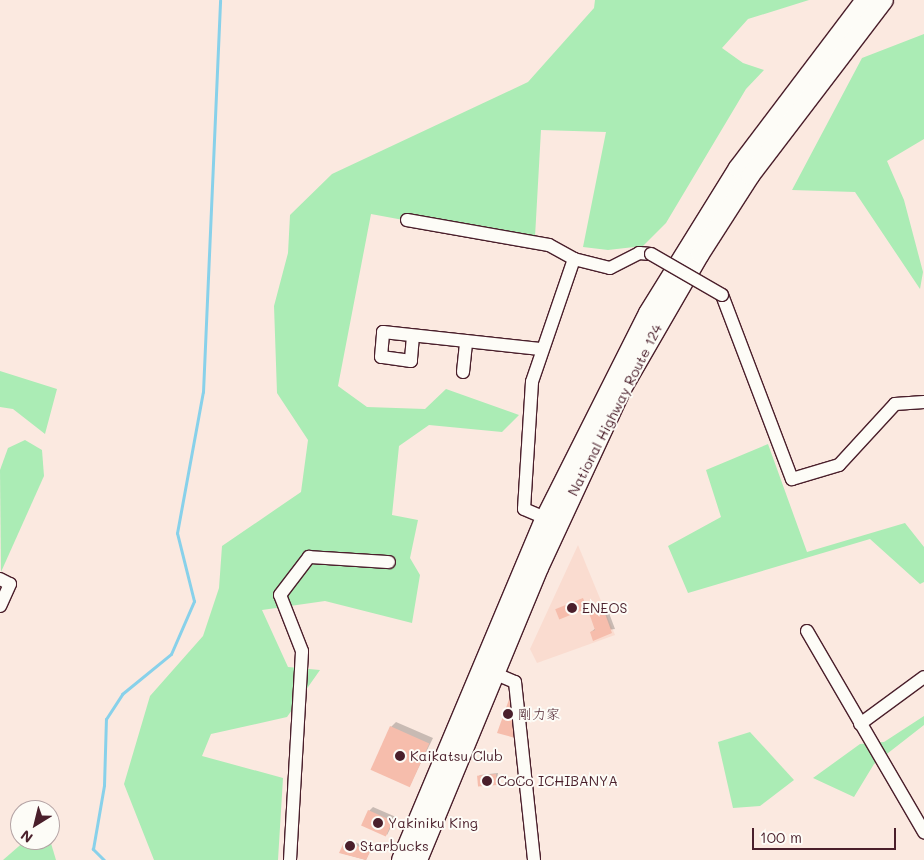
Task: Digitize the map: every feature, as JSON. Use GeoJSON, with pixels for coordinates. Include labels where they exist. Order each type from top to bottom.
{"type":"FeatureCollection","features":[{"type":"Feature","properties":{"kind":"highway","name":"National Highway Route 124"},"geometry":{"type":"LineString","coordinates":[[401,860],[489,671],[610,384],[689,245],[738,168],[865,0]]}},
{"type":"Feature","properties":{"kind":"highway","name":"National Highway Route 124"},"geometry":{"type":"LineString","coordinates":[[552,521],[622,390],[700,254],[806,99],[884,0]]}},
{"type":"Feature","properties":{"kind":"highway","name":"National Highway Route 124"},"geometry":{"type":"LineString","coordinates":[[418,860],[489,671]]}},
{"type":"Feature","properties":{"kind":"street"},"geometry":{"type":"LineString","coordinates":[[407,220],[549,245],[574,259],[610,268],[639,253],[651,254],[722,294],[792,479],[840,465],[896,404],[924,402]]}},
{"type":"Feature","properties":{"kind":"street"},"geometry":{"type":"LineString","coordinates":[[552,521],[524,509],[532,382],[540,349],[574,259]]}},
{"type":"Feature","properties":{"kind":"street"},"geometry":{"type":"LineString","coordinates":[[413,336],[540,349]]}},
{"type":"Feature","properties":{"kind":"street"},"geometry":{"type":"LineString","coordinates":[[463,372],[466,341]]}},
{"type":"Feature","properties":{"kind":"street"},"geometry":{"type":"LineString","coordinates":[[290,860],[302,651],[280,595],[309,557],[389,562]]}},
{"type":"Feature","properties":{"kind":"street"},"geometry":{"type":"LineString","coordinates":[[0,579],[10,584],[0,606]]}},
{"type":"Feature","properties":{"kind":"street"},"geometry":{"type":"LineString","coordinates":[[807,631],[924,832]]}},
{"type":"Feature","properties":{"kind":"street"},"geometry":{"type":"LineString","coordinates":[[489,671],[515,682],[534,860]]}},
{"type":"Feature","properties":{"kind":"street"},"geometry":{"type":"LineString","coordinates":[[860,724],[924,677]]}},
{"type":"Feature","properties":{"kind":"shaded area"},"geometry":{"type":"Polygon","coordinates":[[[578,545],[615,635],[537,663],[530,649],[578,545]]]}},
{"type":"Feature","properties":{"kind":"green space"},"geometry":{"type":"Polygon","coordinates":[[[595,0],[809,0],[748,19],[722,48],[743,63],[764,70],[746,89],[666,223],[643,246],[608,250],[583,247],[606,132],[541,130],[535,237],[479,234],[371,214],[338,386],[367,407],[425,409],[446,389],[519,415],[502,432],[429,425],[399,446],[392,515],[418,520],[410,558],[420,575],[412,623],[325,601],[262,610],[288,667],[320,670],[287,717],[211,734],[202,756],[283,778],[278,860],[154,860],[124,784],[150,696],[203,636],[219,588],[222,546],[301,492],[308,440],[277,393],[274,306],[288,253],[290,215],[332,174],[528,82],[594,8],[595,0]]]}},
{"type":"Feature","properties":{"kind":"green space"},"geometry":{"type":"Polygon","coordinates":[[[924,34],[924,139],[887,161],[904,200],[923,272],[920,289],[855,192],[792,190],[862,58],[924,34]]]}},
{"type":"Feature","properties":{"kind":"green space"},"geometry":{"type":"Polygon","coordinates":[[[0,371],[57,389],[45,434],[13,409],[0,407],[0,371]]]}},
{"type":"Feature","properties":{"kind":"green space"},"geometry":{"type":"Polygon","coordinates":[[[25,440],[42,450],[44,476],[1,572],[0,470],[8,448],[25,440]]]}},
{"type":"Feature","properties":{"kind":"green space"},"geometry":{"type":"Polygon","coordinates":[[[768,444],[807,552],[905,523],[924,547],[924,582],[920,584],[870,539],[688,593],[668,546],[721,517],[706,470],[768,444]]]}},
{"type":"Feature","properties":{"kind":"green space"},"geometry":{"type":"Polygon","coordinates":[[[924,716],[924,725],[874,764],[854,797],[813,778],[860,744],[884,742],[924,716]]]}},
{"type":"Feature","properties":{"kind":"green space"},"geometry":{"type":"Polygon","coordinates":[[[750,732],[794,780],[760,806],[733,808],[718,742],[750,732]]]}},
{"type":"Feature","properties":{"kind":"green space"},"geometry":{"type":"Polygon","coordinates":[[[14,850],[53,850],[56,860],[3,860],[14,850]]]}},
{"type":"Feature","properties":{"kind":"building"},"geometry":{"type":"Polygon","coordinates":[[[583,598],[587,608],[559,619],[555,609],[583,598]]]}},
{"type":"Feature","properties":{"kind":"building"},"geometry":{"type":"Polygon","coordinates":[[[603,608],[612,633],[593,641],[590,632],[595,630],[589,613],[603,608]]]}},
{"type":"Feature","properties":{"kind":"building","name":"剛力家"},"geometry":{"type":"Polygon","coordinates":[[[511,694],[515,738],[497,733],[511,694]]]}},
{"type":"Feature","properties":{"kind":"building","name":"Kaikatsu Club"},"geometry":{"type":"Polygon","coordinates":[[[390,726],[429,743],[410,787],[370,770],[390,726]]]}},
{"type":"Feature","properties":{"kind":"building","name":"CoCo ICHIBANYA"},"geometry":{"type":"Polygon","coordinates":[[[496,774],[497,785],[478,787],[477,776],[496,774]]]}},
{"type":"Feature","properties":{"kind":"building","name":"Yakiniku King"},"geometry":{"type":"Polygon","coordinates":[[[368,810],[393,821],[386,837],[361,826],[368,810]]]}},
{"type":"Feature","properties":{"kind":"building","name":"Starbucks"},"geometry":{"type":"Polygon","coordinates":[[[345,840],[370,852],[366,860],[339,853],[345,840]]]}},
{"type":"Feature","properties":{"kind":"waterway"},"geometry":{"type":"LineString","coordinates":[[104,860],[93,849],[104,785],[106,719],[122,694],[171,654],[194,601],[177,533],[203,392],[220,0]]}},
{"type":"Feature","properties":{"kind":"place","name":"ENEOS"},"geometry":{"type":"Point","coordinates":[572,608]}},
{"type":"Feature","properties":{"kind":"place","name":"剛力家"},"geometry":{"type":"Point","coordinates":[508,714]}},
{"type":"Feature","properties":{"kind":"place","name":"Kaikatsu Club"},"geometry":{"type":"Point","coordinates":[400,756]}},
{"type":"Feature","properties":{"kind":"place","name":"CoCo ICHIBANYA"},"geometry":{"type":"Point","coordinates":[487,781]}},
{"type":"Feature","properties":{"kind":"place","name":"Yakiniku King"},"geometry":{"type":"Point","coordinates":[378,823]}},
{"type":"Feature","properties":{"kind":"place","name":"Starbucks"},"geometry":{"type":"Point","coordinates":[350,846]}}]}
